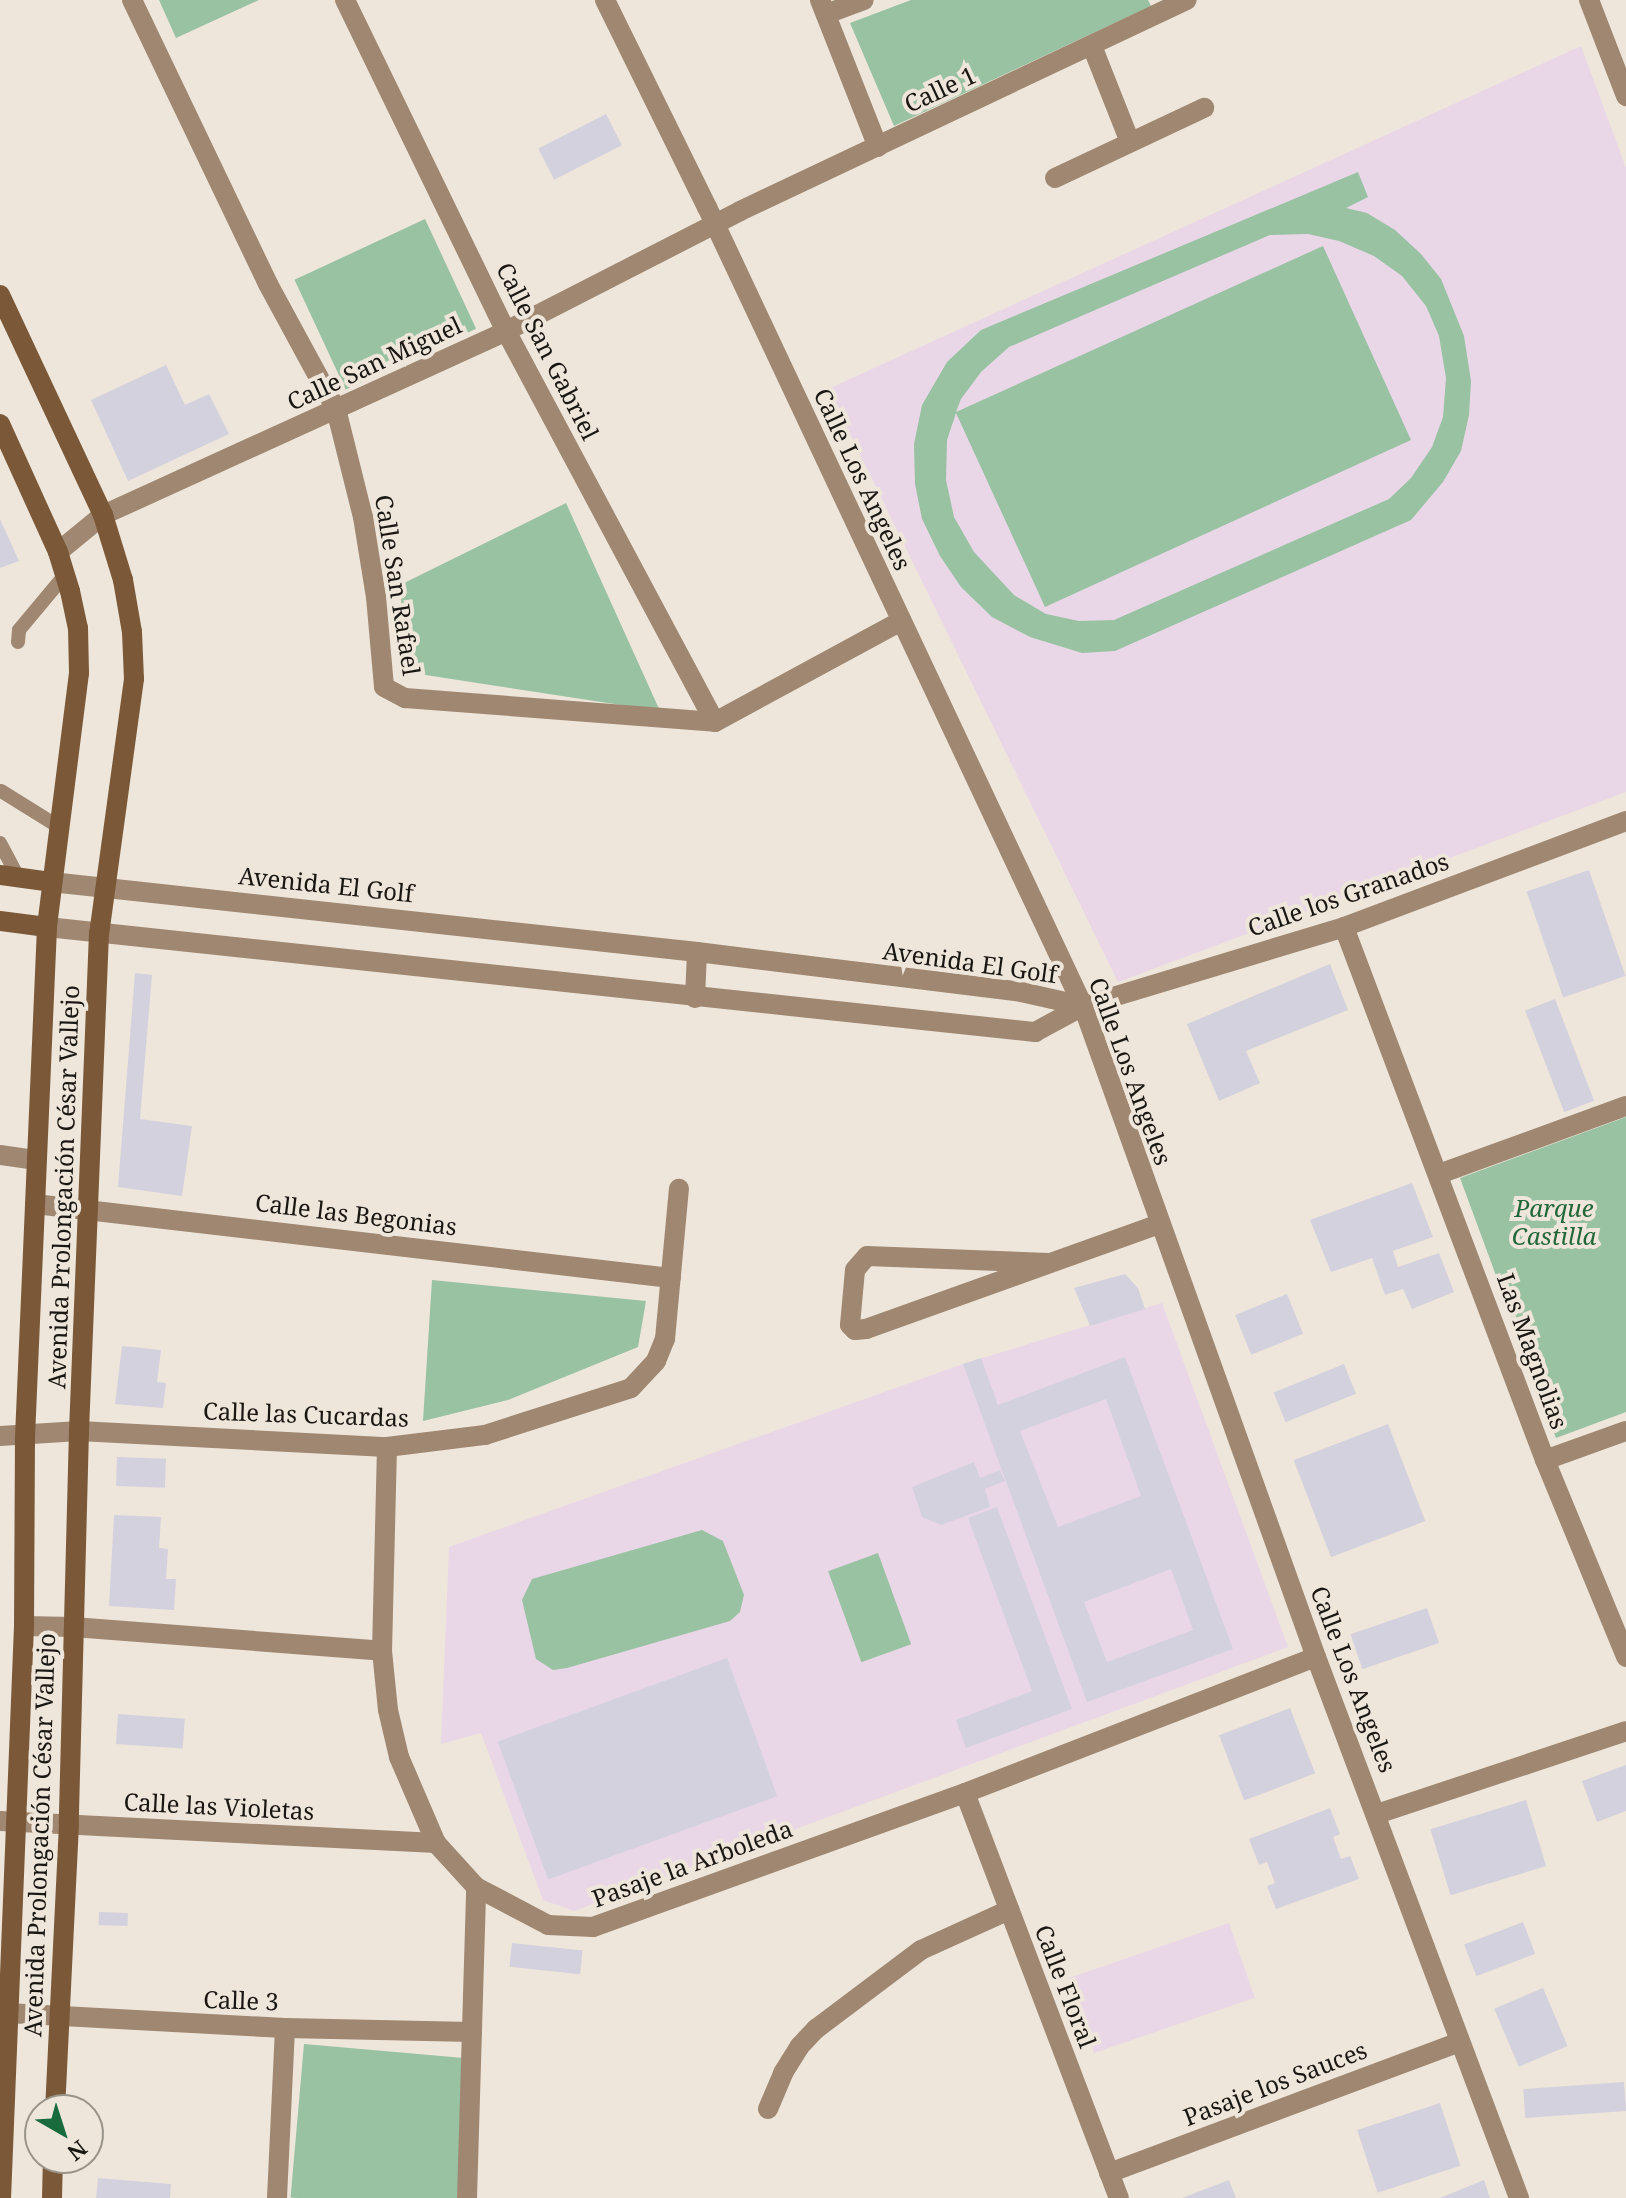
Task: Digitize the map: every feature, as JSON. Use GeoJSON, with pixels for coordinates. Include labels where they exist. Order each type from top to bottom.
{"type":"FeatureCollection","features":[{"type":"Feature","properties":{"kind":"main road","name":"Avenida Prolongación César Vallejo"},"geometry":{"type":"LineString","coordinates":[[0,295],[103,515],[123,580],[132,632],[134,679],[103,885],[99,933],[79,1431],[69,1824],[56,2094]]}},
{"type":"Feature","properties":{"kind":"main road","name":"Avenida Prolongación César Vallejo"},"geometry":{"type":"LineString","coordinates":[[0,424],[58,552],[78,628],[79,673],[51,882],[35,1160],[25,1436],[24,1626],[8,1821],[7,2013],[1,2198]]}},
{"type":"Feature","properties":{"kind":"main road","name":"Avenida El Golf"},"geometry":{"type":"LineString","coordinates":[[9,876],[51,882]]}},
{"type":"Feature","properties":{"kind":"main road","name":"Avenida El Golf"},"geometry":{"type":"LineString","coordinates":[[0,921],[47,927]]}},
{"type":"Feature","properties":{"kind":"main road"},"geometry":{"type":"LineString","coordinates":[[52,2198],[53,2174]]}},
{"type":"Feature","properties":{"kind":"street","name":"Calle San Rafael"},"geometry":{"type":"LineString","coordinates":[[132,0],[268,284],[336,409],[363,517],[376,597],[384,687],[405,698],[715,722]]}},
{"type":"Feature","properties":{"kind":"street","name":"Calle San Gabriel"},"geometry":{"type":"LineString","coordinates":[[345,0],[506,331],[715,722]]}},
{"type":"Feature","properties":{"kind":"street","name":"Calle Los Angeles"},"geometry":{"type":"LineString","coordinates":[[605,0],[715,224],[1083,1006],[1316,1657],[1519,2198]]}},
{"type":"Feature","properties":{"kind":"street"},"geometry":{"type":"LineString","coordinates":[[864,0],[823,7],[878,147]]}},
{"type":"Feature","properties":{"kind":"street","name":"Calle 1"},"geometry":{"type":"LineString","coordinates":[[715,224],[1092,46],[1162,6],[1187,0]]}},
{"type":"Feature","properties":{"kind":"street"},"geometry":{"type":"LineString","coordinates":[[1589,0],[1625,92]]}},
{"type":"Feature","properties":{"kind":"street"},"geometry":{"type":"LineString","coordinates":[[1092,46],[1130,142]]}},
{"type":"Feature","properties":{"kind":"street"},"geometry":{"type":"LineString","coordinates":[[1055,178],[1204,108]]}},
{"type":"Feature","properties":{"kind":"street","name":"Calle San Miguel"},"geometry":{"type":"LineString","coordinates":[[58,552],[103,515],[506,331],[715,224]]}},
{"type":"Feature","properties":{"kind":"street"},"geometry":{"type":"LineString","coordinates":[[715,722],[901,621]]}},
{"type":"Feature","properties":{"kind":"street","name":"Calle los Granados"},"geometry":{"type":"LineString","coordinates":[[1083,1006],[1344,927],[1626,821]]}},
{"type":"Feature","properties":{"kind":"street","name":"Avenida El Golf"},"geometry":{"type":"LineString","coordinates":[[51,882],[103,885],[697,952],[1021,992],[1083,1006]]}},
{"type":"Feature","properties":{"kind":"street","name":"Avenida El Golf"},"geometry":{"type":"LineString","coordinates":[[47,927],[1035,1032],[1083,1006]]}},
{"type":"Feature","properties":{"kind":"street","name":"Las Magnolias"},"geometry":{"type":"LineString","coordinates":[[1344,927],[1545,1460],[1626,1657]]}},
{"type":"Feature","properties":{"kind":"street"},"geometry":{"type":"LineString","coordinates":[[695,998],[697,952]]}},
{"type":"Feature","properties":{"kind":"street"},"geometry":{"type":"LineString","coordinates":[[1439,1174],[1626,1106]]}},
{"type":"Feature","properties":{"kind":"street"},"geometry":{"type":"LineString","coordinates":[[0,1155],[35,1160]]}},
{"type":"Feature","properties":{"kind":"street","name":"Calle las Cucardas"},"geometry":{"type":"LineString","coordinates":[[0,1436],[79,1431],[387,1447],[485,1435],[631,1388],[656,1361],[665,1339],[679,1189]]}},
{"type":"Feature","properties":{"kind":"street","name":"Calle las Begonias"},"geometry":{"type":"LineString","coordinates":[[35,1204],[671,1278]]}},
{"type":"Feature","properties":{"kind":"street"},"geometry":{"type":"LineString","coordinates":[[1049,1263],[867,1256],[855,1270],[850,1325],[855,1330],[866,1329],[1160,1224]]}},
{"type":"Feature","properties":{"kind":"street"},"geometry":{"type":"LineString","coordinates":[[1545,1460],[1626,1431]]}},
{"type":"Feature","properties":{"kind":"street","name":"Pasaje la Arboleda"},"geometry":{"type":"LineString","coordinates":[[387,1447],[382,1651],[388,1710],[399,1757],[436,1843],[476,1887],[548,1925],[593,1927],[965,1793],[1316,1657]]}},
{"type":"Feature","properties":{"kind":"street"},"geometry":{"type":"LineString","coordinates":[[24,1626],[73,1627],[382,1651]]}},
{"type":"Feature","properties":{"kind":"street"},"geometry":{"type":"LineString","coordinates":[[1377,1814],[1626,1731]]}},
{"type":"Feature","properties":{"kind":"street","name":"Calle Floral"},"geometry":{"type":"LineString","coordinates":[[965,1793],[1119,2198]]}},
{"type":"Feature","properties":{"kind":"street","name":"Calle las Violetas"},"geometry":{"type":"LineString","coordinates":[[8,1821],[436,1843]]}},
{"type":"Feature","properties":{"kind":"street"},"geometry":{"type":"LineString","coordinates":[[467,2198],[476,1887]]}},
{"type":"Feature","properties":{"kind":"street"},"geometry":{"type":"LineString","coordinates":[[768,2109],[783,2073],[799,2047],[816,2029],[921,1950],[1009,1910]]}},
{"type":"Feature","properties":{"kind":"street","name":"Calle 3"},"geometry":{"type":"LineString","coordinates":[[7,2013],[285,2028],[472,2032]]}},
{"type":"Feature","properties":{"kind":"street"},"geometry":{"type":"LineString","coordinates":[[277,2198],[285,2028]]}},
{"type":"Feature","properties":{"kind":"street","name":"Pasaje los Sauces"},"geometry":{"type":"LineString","coordinates":[[1109,2173],[1459,2042]]}},
{"type":"Feature","properties":{"kind":"lane"},"geometry":{"type":"LineString","coordinates":[[18,642],[19,630],[65,575]]}},
{"type":"Feature","properties":{"kind":"lane"},"geometry":{"type":"LineString","coordinates":[[1,789],[59,827]]}},
{"type":"Feature","properties":{"kind":"lane"},"geometry":{"type":"LineString","coordinates":[[0,843],[9,876]]}},
{"type":"Feature","properties":{"kind":"shaded area"},"geometry":{"type":"Polygon","coordinates":[[[1581,46],[1626,168],[1626,792],[1118,982],[828,389],[1581,46]]]}},
{"type":"Feature","properties":{"kind":"shaded area"},"geometry":{"type":"Polygon","coordinates":[[[1162,1303],[1288,1647],[574,1911],[543,1900],[481,1733],[441,1744],[449,1547],[963,1364],[1162,1303]]]}},
{"type":"Feature","properties":{"kind":"shaded area"},"geometry":{"type":"Polygon","coordinates":[[[1229,1923],[1255,1998],[1094,2053],[1068,1978],[1229,1923]]]}},
{"type":"Feature","properties":{"kind":"green space"},"geometry":{"type":"Polygon","coordinates":[[[159,0],[259,0],[176,38],[159,0]]]}},
{"type":"Feature","properties":{"kind":"green space"},"geometry":{"type":"Polygon","coordinates":[[[911,0],[1148,0],[1151,6],[894,126],[850,23],[911,0]]]}},
{"type":"Feature","properties":{"kind":"green space"},"geometry":{"type":"Polygon","coordinates":[[[1358,172],[1368,197],[1346,208],[1367,213],[1395,230],[1421,254],[1441,279],[1464,336],[1471,381],[1469,415],[1461,451],[1443,482],[1411,520],[1115,651],[1082,653],[1030,637],[992,617],[961,587],[940,556],[922,519],[915,484],[914,444],[922,405],[947,362],[981,330],[1358,172]],[[1308,234],[1270,235],[1009,347],[981,372],[961,399],[956,412],[1323,246],[1411,440],[1045,607],[956,413],[947,440],[946,480],[954,517],[974,552],[1014,595],[1046,614],[1079,621],[1114,620],[1389,499],[1411,478],[1432,447],[1443,417],[1446,378],[1439,336],[1426,306],[1402,276],[1374,256],[1339,241],[1308,234]]]}},
{"type":"Feature","properties":{"kind":"green space"},"geometry":{"type":"Polygon","coordinates":[[[425,219],[476,329],[346,390],[294,280],[425,219]]]}},
{"type":"Feature","properties":{"kind":"green space"},"geometry":{"type":"Polygon","coordinates":[[[566,503],[660,711],[406,672],[400,585],[566,503]]]}},
{"type":"Feature","properties":{"kind":"green space","name":"Parque Castilla"},"geometry":{"type":"Polygon","coordinates":[[[1626,1117],[1626,1412],[1556,1438],[1460,1178],[1626,1117]]]}},
{"type":"Feature","properties":{"kind":"green space"},"geometry":{"type":"Polygon","coordinates":[[[432,1280],[646,1301],[638,1347],[508,1400],[423,1421],[432,1280]]]}},
{"type":"Feature","properties":{"kind":"green space"},"geometry":{"type":"Polygon","coordinates":[[[702,1530],[723,1541],[744,1595],[740,1612],[730,1621],[567,1668],[553,1670],[536,1659],[522,1600],[532,1579],[702,1530]]]}},
{"type":"Feature","properties":{"kind":"green space"},"geometry":{"type":"Polygon","coordinates":[[[878,1553],[911,1644],[861,1662],[828,1571],[878,1553]]]}},
{"type":"Feature","properties":{"kind":"green space"},"geometry":{"type":"Polygon","coordinates":[[[304,2044],[469,2058],[457,2198],[291,2197],[304,2044]]]}},
{"type":"Feature","properties":{"kind":"building"},"geometry":{"type":"Polygon","coordinates":[[[606,114],[622,145],[554,180],[538,149],[606,114]]]}},
{"type":"Feature","properties":{"kind":"building"},"geometry":{"type":"Polygon","coordinates":[[[166,365],[185,405],[209,394],[229,434],[128,481],[91,400],[166,365]]]}},
{"type":"Feature","properties":{"kind":"building"},"geometry":{"type":"Polygon","coordinates":[[[0,519],[19,561],[0,568],[0,519]]]}},
{"type":"Feature","properties":{"kind":"building"},"geometry":{"type":"Polygon","coordinates":[[[1589,870],[1625,976],[1563,997],[1527,891],[1589,870]]]}},
{"type":"Feature","properties":{"kind":"building"},"geometry":{"type":"Polygon","coordinates":[[[1330,964],[1348,1010],[1246,1051],[1260,1083],[1219,1101],[1187,1024],[1330,964]]]}},
{"type":"Feature","properties":{"kind":"building"},"geometry":{"type":"Polygon","coordinates":[[[135,973],[152,975],[140,1119],[192,1126],[182,1196],[118,1187],[135,973]]]}},
{"type":"Feature","properties":{"kind":"building"},"geometry":{"type":"Polygon","coordinates":[[[1555,999],[1594,1101],[1564,1112],[1525,1010],[1555,999]]]}},
{"type":"Feature","properties":{"kind":"building"},"geometry":{"type":"Polygon","coordinates":[[[1412,1183],[1433,1237],[1393,1251],[1398,1267],[1439,1253],[1454,1292],[1412,1309],[1403,1289],[1385,1295],[1372,1258],[1331,1272],[1310,1220],[1412,1183]]]}},
{"type":"Feature","properties":{"kind":"building"},"geometry":{"type":"Polygon","coordinates":[[[1125,1274],[1138,1288],[1145,1309],[1090,1326],[1074,1288],[1125,1274]]]}},
{"type":"Feature","properties":{"kind":"building"},"geometry":{"type":"Polygon","coordinates":[[[1287,1294],[1303,1334],[1251,1355],[1235,1315],[1287,1294]]]}},
{"type":"Feature","properties":{"kind":"building"},"geometry":{"type":"Polygon","coordinates":[[[122,1346],[161,1350],[157,1382],[166,1383],[163,1408],[115,1404],[122,1346]]]}},
{"type":"Feature","properties":{"kind":"building"},"geometry":{"type":"Polygon","coordinates":[[[1125,1357],[1233,1649],[1087,1702],[963,1364],[981,1358],[998,1405],[1125,1357]],[[1106,1399],[1020,1431],[1058,1527],[1141,1496],[1106,1399]],[[1171,1569],[1084,1602],[1107,1662],[1193,1630],[1171,1569]]]}},
{"type":"Feature","properties":{"kind":"building"},"geometry":{"type":"Polygon","coordinates":[[[1344,1364],[1356,1394],[1286,1422],[1274,1392],[1344,1364]]]}},
{"type":"Feature","properties":{"kind":"building"},"geometry":{"type":"Polygon","coordinates":[[[1388,1424],[1425,1521],[1331,1557],[1294,1460],[1388,1424]]]}},
{"type":"Feature","properties":{"kind":"building"},"geometry":{"type":"Polygon","coordinates":[[[117,1457],[166,1459],[165,1488],[116,1486],[117,1457]]]}},
{"type":"Feature","properties":{"kind":"building"},"geometry":{"type":"Polygon","coordinates":[[[974,1462],[980,1478],[1000,1470],[1005,1481],[985,1489],[990,1507],[941,1525],[922,1517],[912,1487],[974,1462]]]}},
{"type":"Feature","properties":{"kind":"building"},"geometry":{"type":"Polygon","coordinates":[[[997,1507],[1072,1709],[966,1748],[956,1720],[1032,1691],[968,1518],[997,1507]]]}},
{"type":"Feature","properties":{"kind":"building"},"geometry":{"type":"Polygon","coordinates":[[[114,1515],[161,1517],[159,1548],[168,1549],[166,1579],[176,1579],[174,1610],[109,1606],[114,1515]]]}},
{"type":"Feature","properties":{"kind":"building"},"geometry":{"type":"Polygon","coordinates":[[[1427,1608],[1439,1643],[1362,1669],[1350,1634],[1427,1608]]]}},
{"type":"Feature","properties":{"kind":"building"},"geometry":{"type":"Polygon","coordinates":[[[727,1658],[777,1796],[548,1880],[498,1741],[727,1658]]]}},
{"type":"Feature","properties":{"kind":"building"},"geometry":{"type":"Polygon","coordinates":[[[1290,1708],[1315,1773],[1244,1801],[1219,1735],[1290,1708]]]}},
{"type":"Feature","properties":{"kind":"building"},"geometry":{"type":"Polygon","coordinates":[[[118,1714],[185,1719],[183,1749],[116,1744],[118,1714]]]}},
{"type":"Feature","properties":{"kind":"building"},"geometry":{"type":"Polygon","coordinates":[[[1626,1765],[1626,1811],[1597,1822],[1582,1781],[1626,1765]]]}},
{"type":"Feature","properties":{"kind":"building"},"geometry":{"type":"Polygon","coordinates":[[[1526,1800],[1546,1866],[1451,1895],[1430,1829],[1526,1800]]]}},
{"type":"Feature","properties":{"kind":"building"},"geometry":{"type":"Polygon","coordinates":[[[1330,1808],[1340,1834],[1333,1837],[1341,1859],[1350,1856],[1359,1879],[1276,1909],[1267,1886],[1275,1883],[1267,1862],[1259,1865],[1249,1839],[1330,1808]]]}},
{"type":"Feature","properties":{"kind":"building"},"geometry":{"type":"Polygon","coordinates":[[[99,1912],[128,1913],[128,1926],[99,1925],[99,1912]]]}},
{"type":"Feature","properties":{"kind":"building"},"geometry":{"type":"Polygon","coordinates":[[[1523,1922],[1535,1954],[1476,1976],[1464,1945],[1523,1922]]]}},
{"type":"Feature","properties":{"kind":"building"},"geometry":{"type":"Polygon","coordinates":[[[512,1943],[583,1950],[580,1974],[509,1967],[512,1943]]]}},
{"type":"Feature","properties":{"kind":"building"},"geometry":{"type":"Polygon","coordinates":[[[1543,1988],[1568,2046],[1519,2067],[1494,2009],[1543,1988]]]}},
{"type":"Feature","properties":{"kind":"building"},"geometry":{"type":"Polygon","coordinates":[[[1624,2082],[1626,2111],[1525,2118],[1523,2089],[1624,2082]]]}},
{"type":"Feature","properties":{"kind":"building"},"geometry":{"type":"Polygon","coordinates":[[[1440,2103],[1460,2166],[1378,2193],[1357,2130],[1440,2103]]]}},
{"type":"Feature","properties":{"kind":"building"},"geometry":{"type":"Polygon","coordinates":[[[98,2178],[171,2184],[170,2198],[96,2198],[98,2178]]]}},
{"type":"Feature","properties":{"kind":"building"},"geometry":{"type":"Polygon","coordinates":[[[1229,2180],[1236,2198],[1182,2198],[1229,2180]]]}},
{"type":"Feature","properties":{"kind":"building"},"geometry":{"type":"Polygon","coordinates":[[[1484,2180],[1490,2198],[1440,2198],[1484,2180]]]}}]}
